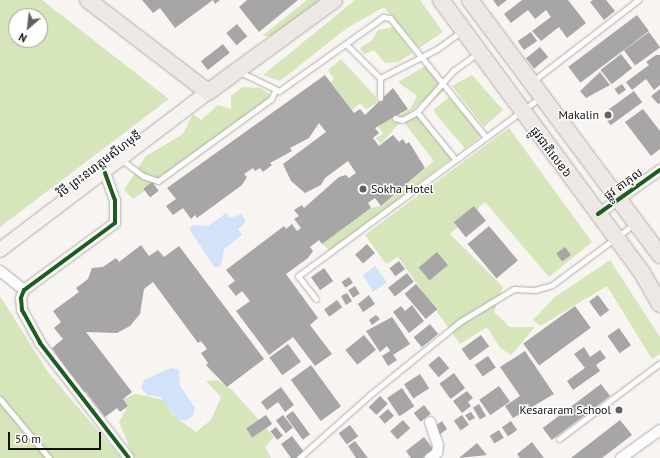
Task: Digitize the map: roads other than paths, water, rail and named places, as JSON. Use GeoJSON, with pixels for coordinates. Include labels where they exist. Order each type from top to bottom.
{"type":"FeatureCollection","features":[{"type":"Feature","properties":{"kind":"main road"},"geometry":{"type":"LineString","coordinates":[[88,0],[208,92]]}},
{"type":"Feature","properties":{"kind":"main road","name":"វិថី ព្រះនរោត្ដមសីហមុនី"},"geometry":{"type":"LineString","coordinates":[[0,250],[105,173],[208,92],[334,0]]}},
{"type":"Feature","properties":{"kind":"main road","name":"ផ្លូវជាតិលេខ៦"},"geometry":{"type":"LineString","coordinates":[[441,0],[520,111],[616,238],[660,304]]}},
{"type":"Feature","properties":{"kind":"main road"},"geometry":{"type":"LineString","coordinates":[[470,0],[621,199],[660,255]]}},
{"type":"Feature","properties":{"kind":"street","name":"ផ្លូវ តាភុល"},"geometry":{"type":"LineString","coordinates":[[598,214],[660,170]]}},
{"type":"Feature","properties":{"kind":"street"},"geometry":{"type":"LineString","coordinates":[[105,173],[115,200],[115,223],[24,290],[22,310],[40,343],[129,458]]}},
{"type":"Feature","properties":{"kind":"street"},"geometry":{"type":"LineString","coordinates":[[0,271],[24,290]]}},
{"type":"Feature","properties":{"kind":"street"},"geometry":{"type":"LineString","coordinates":[[430,422],[438,445],[437,453],[430,458]]}},
{"type":"Feature","properties":{"kind":"street"},"geometry":{"type":"LineString","coordinates":[[621,458],[660,430]]}},
{"type":"Feature","properties":{"kind":"lane"},"geometry":{"type":"LineString","coordinates":[[532,82],[638,0]]}},
{"type":"Feature","properties":{"kind":"lane"},"geometry":{"type":"LineString","coordinates":[[238,70],[275,91],[282,90],[382,17],[390,18],[485,136]]}},
{"type":"Feature","properties":{"kind":"lane"},"geometry":{"type":"LineString","coordinates":[[380,78],[421,55],[437,49],[463,31]]}},
{"type":"Feature","properties":{"kind":"lane"},"geometry":{"type":"LineString","coordinates":[[346,44],[380,78],[380,98]]}},
{"type":"Feature","properties":{"kind":"lane"},"geometry":{"type":"LineString","coordinates":[[395,118],[402,120],[417,112],[443,82],[478,52]]}},
{"type":"Feature","properties":{"kind":"lane"},"geometry":{"type":"LineString","coordinates":[[122,160],[143,176],[158,181],[270,100],[275,91]]}},
{"type":"Feature","properties":{"kind":"lane"},"geometry":{"type":"LineString","coordinates":[[316,299],[298,276],[485,136],[543,95]]}},
{"type":"Feature","properties":{"kind":"lane"},"geometry":{"type":"LineString","coordinates":[[417,112],[455,159]]}},
{"type":"Feature","properties":{"kind":"lane"},"geometry":{"type":"LineString","coordinates":[[299,458],[372,393],[461,322],[514,289],[535,290],[552,285],[637,221]]}},
{"type":"Feature","properties":{"kind":"lane"},"geometry":{"type":"LineString","coordinates":[[559,439],[660,363]]}},
{"type":"Feature","properties":{"kind":"lane"},"geometry":{"type":"LineString","coordinates":[[0,399],[49,458]]}},
{"type":"Feature","properties":{"kind":"water"},"geometry":{"type":"Polygon","coordinates":[[[226,213],[230,218],[242,214],[246,222],[238,229],[242,235],[224,249],[221,265],[215,268],[189,229],[193,225],[208,226],[226,213]]]}},
{"type":"Feature","properties":{"kind":"water"},"geometry":{"type":"Polygon","coordinates":[[[375,266],[387,282],[373,292],[363,275],[375,266]]]}},
{"type":"Feature","properties":{"kind":"water"},"geometry":{"type":"Polygon","coordinates":[[[171,368],[179,370],[180,386],[195,408],[193,416],[186,421],[177,419],[161,397],[147,395],[141,388],[144,380],[171,368]]]}},
{"type":"Feature","properties":{"kind":"place","name":"Makalin"},"geometry":{"type":"Point","coordinates":[608,115]}},
{"type":"Feature","properties":{"kind":"place","name":"Sokha Hotel"},"geometry":{"type":"Point","coordinates":[363,189]}},
{"type":"Feature","properties":{"kind":"place","name":"Kesararam School"},"geometry":{"type":"Point","coordinates":[619,410]}}]}
